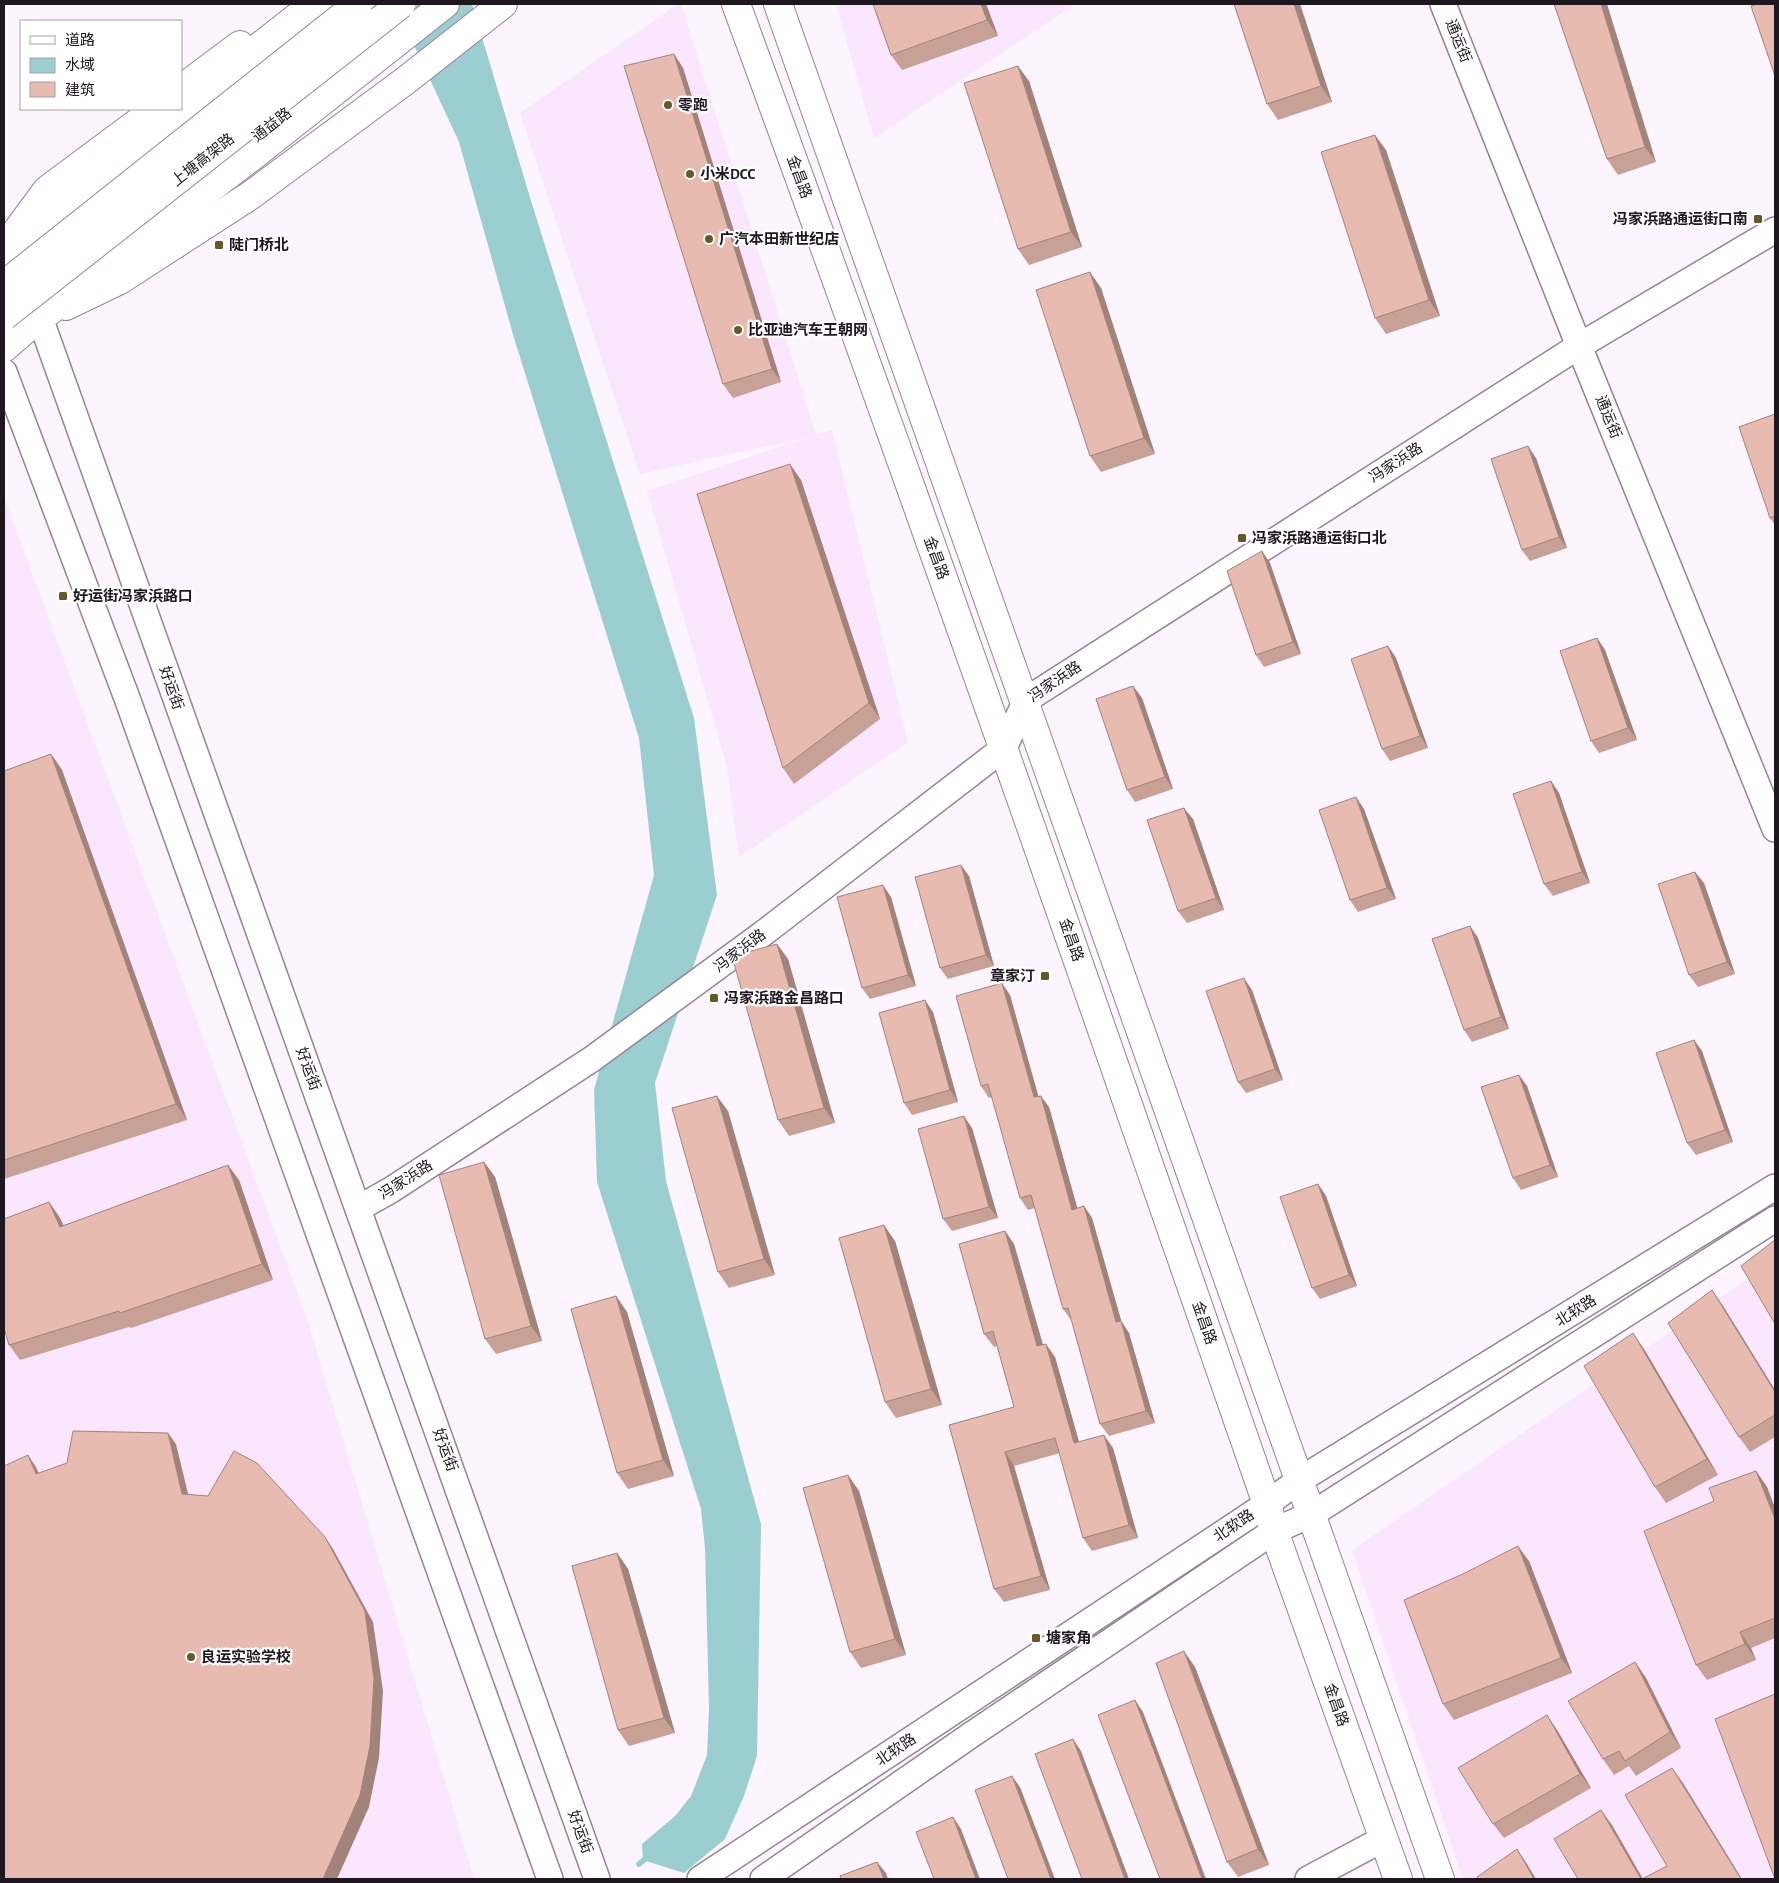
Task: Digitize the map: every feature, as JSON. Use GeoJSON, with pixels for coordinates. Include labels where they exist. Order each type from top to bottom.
{"type":"FeatureCollection","features":[{"type":"Feature","properties":{"kind":"main road"},"geometry":{"type":"LineString","coordinates":[[182,88],[295,4]]}},
{"type":"Feature","properties":{"kind":"main road"},"geometry":{"type":"LineString","coordinates":[[182,107],[314,4]]}},
{"type":"Feature","properties":{"kind":"main road"},"geometry":{"type":"LineString","coordinates":[[4,252],[62,214],[333,4]]}},
{"type":"Feature","properties":{"kind":"main road","name":"上塘高架路"},"geometry":{"type":"LineString","coordinates":[[4,284],[358,4]]}},
{"type":"Feature","properties":{"kind":"main road","name":"通益路"},"geometry":{"type":"LineString","coordinates":[[4,348],[40,318],[128,237],[398,16],[428,4]]}},
{"type":"Feature","properties":{"kind":"main road"},"geometry":{"type":"LineString","coordinates":[[40,318],[250,158],[444,4]]}},
{"type":"Feature","properties":{"kind":"main road","name":"金昌路"},"geometry":{"type":"LineString","coordinates":[[736,4],[837,279],[1004,748],[1268,1504],[1274,1531],[1398,1879]]}},
{"type":"Feature","properties":{"kind":"main road"},"geometry":{"type":"LineString","coordinates":[[778,4],[1026,700],[1298,1481],[1312,1514],[1440,1879]]}},
{"type":"Feature","properties":{"kind":"main road"},"geometry":{"type":"LineString","coordinates":[[40,318],[120,280],[251,195],[405,81],[496,10]]}},
{"type":"Feature","properties":{"kind":"main road","name":"上塘高架路"},"geometry":{"type":"LineString","coordinates":[[4,316],[398,16]]}},
{"type":"Feature","properties":{"kind":"main road"},"geometry":{"type":"LineString","coordinates":[[4,252],[47,190],[155,110]]}},
{"type":"Feature","properties":{"kind":"main road"},"geometry":{"type":"LineString","coordinates":[[4,252],[179,110]]}},
{"type":"Feature","properties":{"kind":"street","name":"通运街"},"geometry":{"type":"LineString","coordinates":[[1443,4],[1579,346],[1775,829]]}},
{"type":"Feature","properties":{"kind":"street","name":"冯家浜路"},"geometry":{"type":"LineString","coordinates":[[359,1208],[391,1190],[592,1059],[689,989],[1004,748],[1026,700],[1579,346],[1775,230]]}},
{"type":"Feature","properties":{"kind":"street","name":"好运街"},"geometry":{"type":"LineString","coordinates":[[4,266],[40,318],[597,1879]]}},
{"type":"Feature","properties":{"kind":"street"},"geometry":{"type":"LineString","coordinates":[[4,372],[127,698],[550,1879]]}},
{"type":"Feature","properties":{"kind":"street","name":"北软路"},"geometry":{"type":"LineString","coordinates":[[700,1879],[1268,1504],[1298,1481],[1775,1187]]}},
{"type":"Feature","properties":{"kind":"street","name":"北软路"},"geometry":{"type":"LineString","coordinates":[[762,1879],[971,1735],[1274,1531],[1312,1514],[1775,1219]]}},
{"type":"Feature","properties":{"kind":"street"},"geometry":{"type":"LineString","coordinates":[[1308,1879],[1383,1839]]}},
{"type":"Feature","properties":{"kind":"shaded area"},"geometry":{"type":"Polygon","coordinates":[[[678,4],[681,4],[816,435],[832,430],[908,742],[739,857],[727,767],[647,491],[809,437],[640,474],[520,113],[678,4]]]}},
{"type":"Feature","properties":{"kind":"shaded area"},"geometry":{"type":"Polygon","coordinates":[[[836,4],[1075,4],[874,138],[836,4]]]}},
{"type":"Feature","properties":{"kind":"shaded area"},"geometry":{"type":"Polygon","coordinates":[[[4,497],[307,1319],[474,1879],[4,1879],[4,497]]]}},
{"type":"Feature","properties":{"kind":"shaded area"},"geometry":{"type":"Polygon","coordinates":[[[1775,1260],[1775,1879],[1463,1879],[1352,1550],[1775,1260]]]}},
{"type":"Feature","properties":{"kind":"water"},"geometry":{"type":"Polygon","coordinates":[[[395,4],[472,4],[532,204],[694,718],[717,895],[655,1083],[666,1181],[761,1524],[757,1756],[744,1796],[725,1839],[684,1873],[643,1860],[642,1844],[675,1816],[691,1796],[707,1755],[709,1708],[705,1548],[701,1509],[597,1182],[594,1090],[654,875],[639,738],[514,338],[459,142],[395,4]]]}},
{"type":"Feature","properties":{"kind":"building"},"geometry":{"type":"Polygon","coordinates":[[[873,4],[981,4],[987,20],[891,55],[873,4]]]}},
{"type":"Feature","properties":{"kind":"building"},"geometry":{"type":"Polygon","coordinates":[[[1234,4],[1294,4],[1321,86],[1267,104],[1234,4]]]}},
{"type":"Feature","properties":{"kind":"building"},"geometry":{"type":"Polygon","coordinates":[[[1554,4],[1601,4],[1645,147],[1607,159],[1554,4]]]}},
{"type":"Feature","properties":{"kind":"building"},"geometry":{"type":"Polygon","coordinates":[[[1775,4],[1775,76],[1751,6],[1775,4]]]}},
{"type":"Feature","properties":{"kind":"building"},"geometry":{"type":"Polygon","coordinates":[[[674,54],[772,369],[723,384],[624,66],[674,54]]]}},
{"type":"Feature","properties":{"kind":"building"},"geometry":{"type":"Polygon","coordinates":[[[1018,66],[1071,232],[1018,249],[964,83],[1018,66]]]}},
{"type":"Feature","properties":{"kind":"building"},"geometry":{"type":"Polygon","coordinates":[[[1375,135],[1429,300],[1375,318],[1321,152],[1375,135]]]}},
{"type":"Feature","properties":{"kind":"building"},"geometry":{"type":"Polygon","coordinates":[[[1090,272],[1144,438],[1090,456],[1036,290],[1090,272]]]}},
{"type":"Feature","properties":{"kind":"building"},"geometry":{"type":"Polygon","coordinates":[[[1775,414],[1775,516],[1770,518],[1739,427],[1775,414]]]}},
{"type":"Feature","properties":{"kind":"building"},"geometry":{"type":"Polygon","coordinates":[[[1528,446],[1559,537],[1522,550],[1491,459],[1528,446]]]}},
{"type":"Feature","properties":{"kind":"building"},"geometry":{"type":"Polygon","coordinates":[[[790,464],[869,703],[783,768],[697,494],[790,464]]]}},
{"type":"Feature","properties":{"kind":"building"},"geometry":{"type":"Polygon","coordinates":[[[1262,551],[1293,642],[1256,655],[1227,571],[1262,551]]]}},
{"type":"Feature","properties":{"kind":"building"},"geometry":{"type":"Polygon","coordinates":[[[1597,638],[1628,728],[1591,741],[1560,651],[1597,638]]]}},
{"type":"Feature","properties":{"kind":"building"},"geometry":{"type":"Polygon","coordinates":[[[1388,646],[1420,736],[1382,749],[1351,659],[1388,646]]]}},
{"type":"Feature","properties":{"kind":"building"},"geometry":{"type":"Polygon","coordinates":[[[1133,686],[1165,777],[1127,790],[1096,699],[1133,686]]]}},
{"type":"Feature","properties":{"kind":"building"},"geometry":{"type":"Polygon","coordinates":[[[51,754],[176,1104],[4,1160],[4,771],[51,754]]]}},
{"type":"Feature","properties":{"kind":"building"},"geometry":{"type":"Polygon","coordinates":[[[1551,781],[1582,872],[1544,884],[1513,794],[1551,781]]]}},
{"type":"Feature","properties":{"kind":"building"},"geometry":{"type":"Polygon","coordinates":[[[1356,797],[1387,888],[1350,900],[1319,810],[1356,797]]]}},
{"type":"Feature","properties":{"kind":"building"},"geometry":{"type":"Polygon","coordinates":[[[1184,808],[1216,898],[1178,911],[1147,820],[1184,808]]]}},
{"type":"Feature","properties":{"kind":"building"},"geometry":{"type":"Polygon","coordinates":[[[961,865],[986,955],[940,968],[915,877],[961,865]]]}},
{"type":"Feature","properties":{"kind":"building"},"geometry":{"type":"Polygon","coordinates":[[[1695,872],[1727,962],[1689,975],[1658,884],[1695,872]]]}},
{"type":"Feature","properties":{"kind":"building"},"geometry":{"type":"Polygon","coordinates":[[[883,885],[908,975],[862,988],[837,897],[883,885]]]}},
{"type":"Feature","properties":{"kind":"building"},"geometry":{"type":"Polygon","coordinates":[[[1470,926],[1501,1017],[1464,1030],[1432,939],[1470,926]]]}},
{"type":"Feature","properties":{"kind":"building"},"geometry":{"type":"Polygon","coordinates":[[[777,944],[824,1108],[778,1120],[732,956],[777,944]]]}},
{"type":"Feature","properties":{"kind":"building"},"geometry":{"type":"Polygon","coordinates":[[[1244,978],[1275,1069],[1238,1082],[1206,991],[1244,978]]]}},
{"type":"Feature","properties":{"kind":"building"},"geometry":{"type":"Polygon","coordinates":[[[1002,983],[1034,1097],[1041,1096],[1072,1210],[1084,1206],[1116,1322],[1121,1321],[1146,1411],[1100,1424],[1068,1308],[1063,1309],[1031,1195],[1020,1198],[988,1084],[981,1086],[956,996],[1002,983]]]}},
{"type":"Feature","properties":{"kind":"building"},"geometry":{"type":"Polygon","coordinates":[[[925,1000],[950,1090],[904,1103],[879,1013],[925,1000]]]}},
{"type":"Feature","properties":{"kind":"building"},"geometry":{"type":"Polygon","coordinates":[[[1694,1040],[1725,1130],[1687,1143],[1656,1053],[1694,1040]]]}},
{"type":"Feature","properties":{"kind":"building"},"geometry":{"type":"Polygon","coordinates":[[[1519,1075],[1550,1165],[1513,1178],[1481,1087],[1519,1075]]]}},
{"type":"Feature","properties":{"kind":"building"},"geometry":{"type":"Polygon","coordinates":[[[717,1096],[764,1259],[718,1272],[672,1108],[717,1096]]]}},
{"type":"Feature","properties":{"kind":"building"},"geometry":{"type":"Polygon","coordinates":[[[964,1116],[989,1207],[943,1219],[918,1129],[964,1116]]]}},
{"type":"Feature","properties":{"kind":"building"},"geometry":{"type":"Polygon","coordinates":[[[484,1162],[531,1326],[485,1339],[439,1175],[484,1162]]]}},
{"type":"Feature","properties":{"kind":"building"},"geometry":{"type":"Polygon","coordinates":[[[228,1165],[262,1264],[120,1313],[119,1311],[9,1345],[4,1328],[4,1219],[49,1202],[60,1227],[228,1165]]]}},
{"type":"Feature","properties":{"kind":"building"},"geometry":{"type":"Polygon","coordinates":[[[1318,1184],[1349,1275],[1312,1288],[1280,1197],[1318,1184]]]}},
{"type":"Feature","properties":{"kind":"building"},"geometry":{"type":"Polygon","coordinates":[[[884,1225],[931,1389],[885,1402],[839,1238],[884,1225]]]}},
{"type":"Feature","properties":{"kind":"building"},"geometry":{"type":"Polygon","coordinates":[[[1005,1231],[1037,1346],[1046,1344],[1074,1443],[1104,1435],[1129,1525],[1083,1538],[1055,1438],[1005,1452],[1041,1576],[994,1589],[949,1425],[1014,1407],[993,1331],[984,1334],[959,1244],[1005,1231]]]}},
{"type":"Feature","properties":{"kind":"building"},"geometry":{"type":"Polygon","coordinates":[[[1775,1240],[1775,1324],[1741,1266],[1775,1240]]]}},
{"type":"Feature","properties":{"kind":"building"},"geometry":{"type":"Polygon","coordinates":[[[1712,1290],[1775,1392],[1775,1415],[1739,1437],[1668,1323],[1712,1290]]]}},
{"type":"Feature","properties":{"kind":"building"},"geometry":{"type":"Polygon","coordinates":[[[616,1296],[663,1460],[617,1473],[571,1309],[616,1296]]]}},
{"type":"Feature","properties":{"kind":"building"},"geometry":{"type":"Polygon","coordinates":[[[1633,1333],[1707,1459],[1655,1487],[1584,1366],[1633,1333]]]}},
{"type":"Feature","properties":{"kind":"building","name":"良运实验学校"},"geometry":{"type":"Polygon","coordinates":[[[73,1431],[168,1433],[182,1494],[208,1496],[234,1451],[257,1463],[325,1537],[365,1611],[374,1679],[370,1746],[360,1795],[323,1879],[4,1879],[4,1466],[28,1455],[36,1474],[67,1463],[73,1431]]]}},
{"type":"Feature","properties":{"kind":"building"},"geometry":{"type":"Polygon","coordinates":[[[1756,1471],[1775,1519],[1775,1618],[1740,1632],[1745,1644],[1696,1665],[1644,1531],[1714,1501],[1709,1488],[1756,1471]]]}},
{"type":"Feature","properties":{"kind":"building"},"geometry":{"type":"Polygon","coordinates":[[[848,1475],[895,1639],[850,1652],[803,1488],[848,1475]]]}},
{"type":"Feature","properties":{"kind":"building"},"geometry":{"type":"Polygon","coordinates":[[[1518,1546],[1561,1658],[1443,1704],[1404,1600],[1465,1573],[1518,1546]]]}},
{"type":"Feature","properties":{"kind":"building"},"geometry":{"type":"Polygon","coordinates":[[[617,1553],[664,1718],[618,1730],[572,1566],[617,1553]]]}},
{"type":"Feature","properties":{"kind":"building"},"geometry":{"type":"Polygon","coordinates":[[[1184,1651],[1258,1849],[1227,1862],[1156,1663],[1184,1651]]]}},
{"type":"Feature","properties":{"kind":"building"},"geometry":{"type":"Polygon","coordinates":[[[1635,1662],[1670,1732],[1625,1761],[1619,1751],[1603,1759],[1568,1701],[1635,1662]]]}},
{"type":"Feature","properties":{"kind":"building"},"geometry":{"type":"Polygon","coordinates":[[[1775,1694],[1775,1879],[1715,1719],[1775,1694]]]}},
{"type":"Feature","properties":{"kind":"building"},"geometry":{"type":"Polygon","coordinates":[[[1135,1700],[1202,1879],[1160,1879],[1098,1715],[1135,1700]]]}},
{"type":"Feature","properties":{"kind":"building"},"geometry":{"type":"Polygon","coordinates":[[[1547,1715],[1580,1774],[1493,1824],[1458,1768],[1547,1715]]]}},
{"type":"Feature","properties":{"kind":"building"},"geometry":{"type":"Polygon","coordinates":[[[1073,1739],[1125,1879],[1082,1879],[1035,1754],[1073,1739]]]}},
{"type":"Feature","properties":{"kind":"building"},"geometry":{"type":"Polygon","coordinates":[[[1672,1768],[1741,1879],[1642,1879],[1667,1866],[1625,1795],[1672,1768]]]}},
{"type":"Feature","properties":{"kind":"building"},"geometry":{"type":"Polygon","coordinates":[[[1012,1776],[1051,1879],[1008,1879],[975,1790],[1012,1776]]]}},
{"type":"Feature","properties":{"kind":"building"},"geometry":{"type":"Polygon","coordinates":[[[1601,1810],[1641,1879],[1578,1879],[1554,1839],[1601,1810]]]}},
{"type":"Feature","properties":{"kind":"building"},"geometry":{"type":"Polygon","coordinates":[[[953,1817],[976,1879],[934,1879],[916,1832],[953,1817]]]}},
{"type":"Feature","properties":{"kind":"building"},"geometry":{"type":"Polygon","coordinates":[[[1517,1849],[1534,1879],[1478,1879],[1477,1877],[1517,1849]]]}},
{"type":"Feature","properties":{"kind":"building"},"geometry":{"type":"Polygon","coordinates":[[[877,1862],[884,1879],[841,1879],[840,1876],[877,1862]]]}},
{"type":"Feature","properties":{"kind":"waterway"},"geometry":{"type":"LineString","coordinates":[[639,1864],[649,1856]]}},
{"type":"Feature","properties":{"kind":"place","name":"零跑"},"geometry":{"type":"Point","coordinates":[668,105]}},
{"type":"Feature","properties":{"kind":"place","name":"小米DCC"},"geometry":{"type":"Point","coordinates":[690,174]}},
{"type":"Feature","properties":{"kind":"place","name":"冯家浜路通运街口南"},"geometry":{"type":"Point","coordinates":[1758,219]}},
{"type":"Feature","properties":{"kind":"place","name":"广汽本田新世纪店"},"geometry":{"type":"Point","coordinates":[709,239]}},
{"type":"Feature","properties":{"kind":"place","name":"陡门桥北"},"geometry":{"type":"Point","coordinates":[219,245]}},
{"type":"Feature","properties":{"kind":"place","name":"比亚迪汽车王朝网"},"geometry":{"type":"Point","coordinates":[738,330]}},
{"type":"Feature","properties":{"kind":"place","name":"冯家浜路通运街口北"},"geometry":{"type":"Point","coordinates":[1242,538]}},
{"type":"Feature","properties":{"kind":"place","name":"好运街冯家浜路口"},"geometry":{"type":"Point","coordinates":[63,596]}},
{"type":"Feature","properties":{"kind":"place","name":"章家汀"},"geometry":{"type":"Point","coordinates":[1045,976]}},
{"type":"Feature","properties":{"kind":"place","name":"冯家浜路金昌路口"},"geometry":{"type":"Point","coordinates":[714,998]}},
{"type":"Feature","properties":{"kind":"place","name":"塘家角"},"geometry":{"type":"Point","coordinates":[1036,1638]}},
{"type":"Feature","properties":{"kind":"place","name":"良运实验学校"},"geometry":{"type":"Point","coordinates":[191,1657]}}]}
